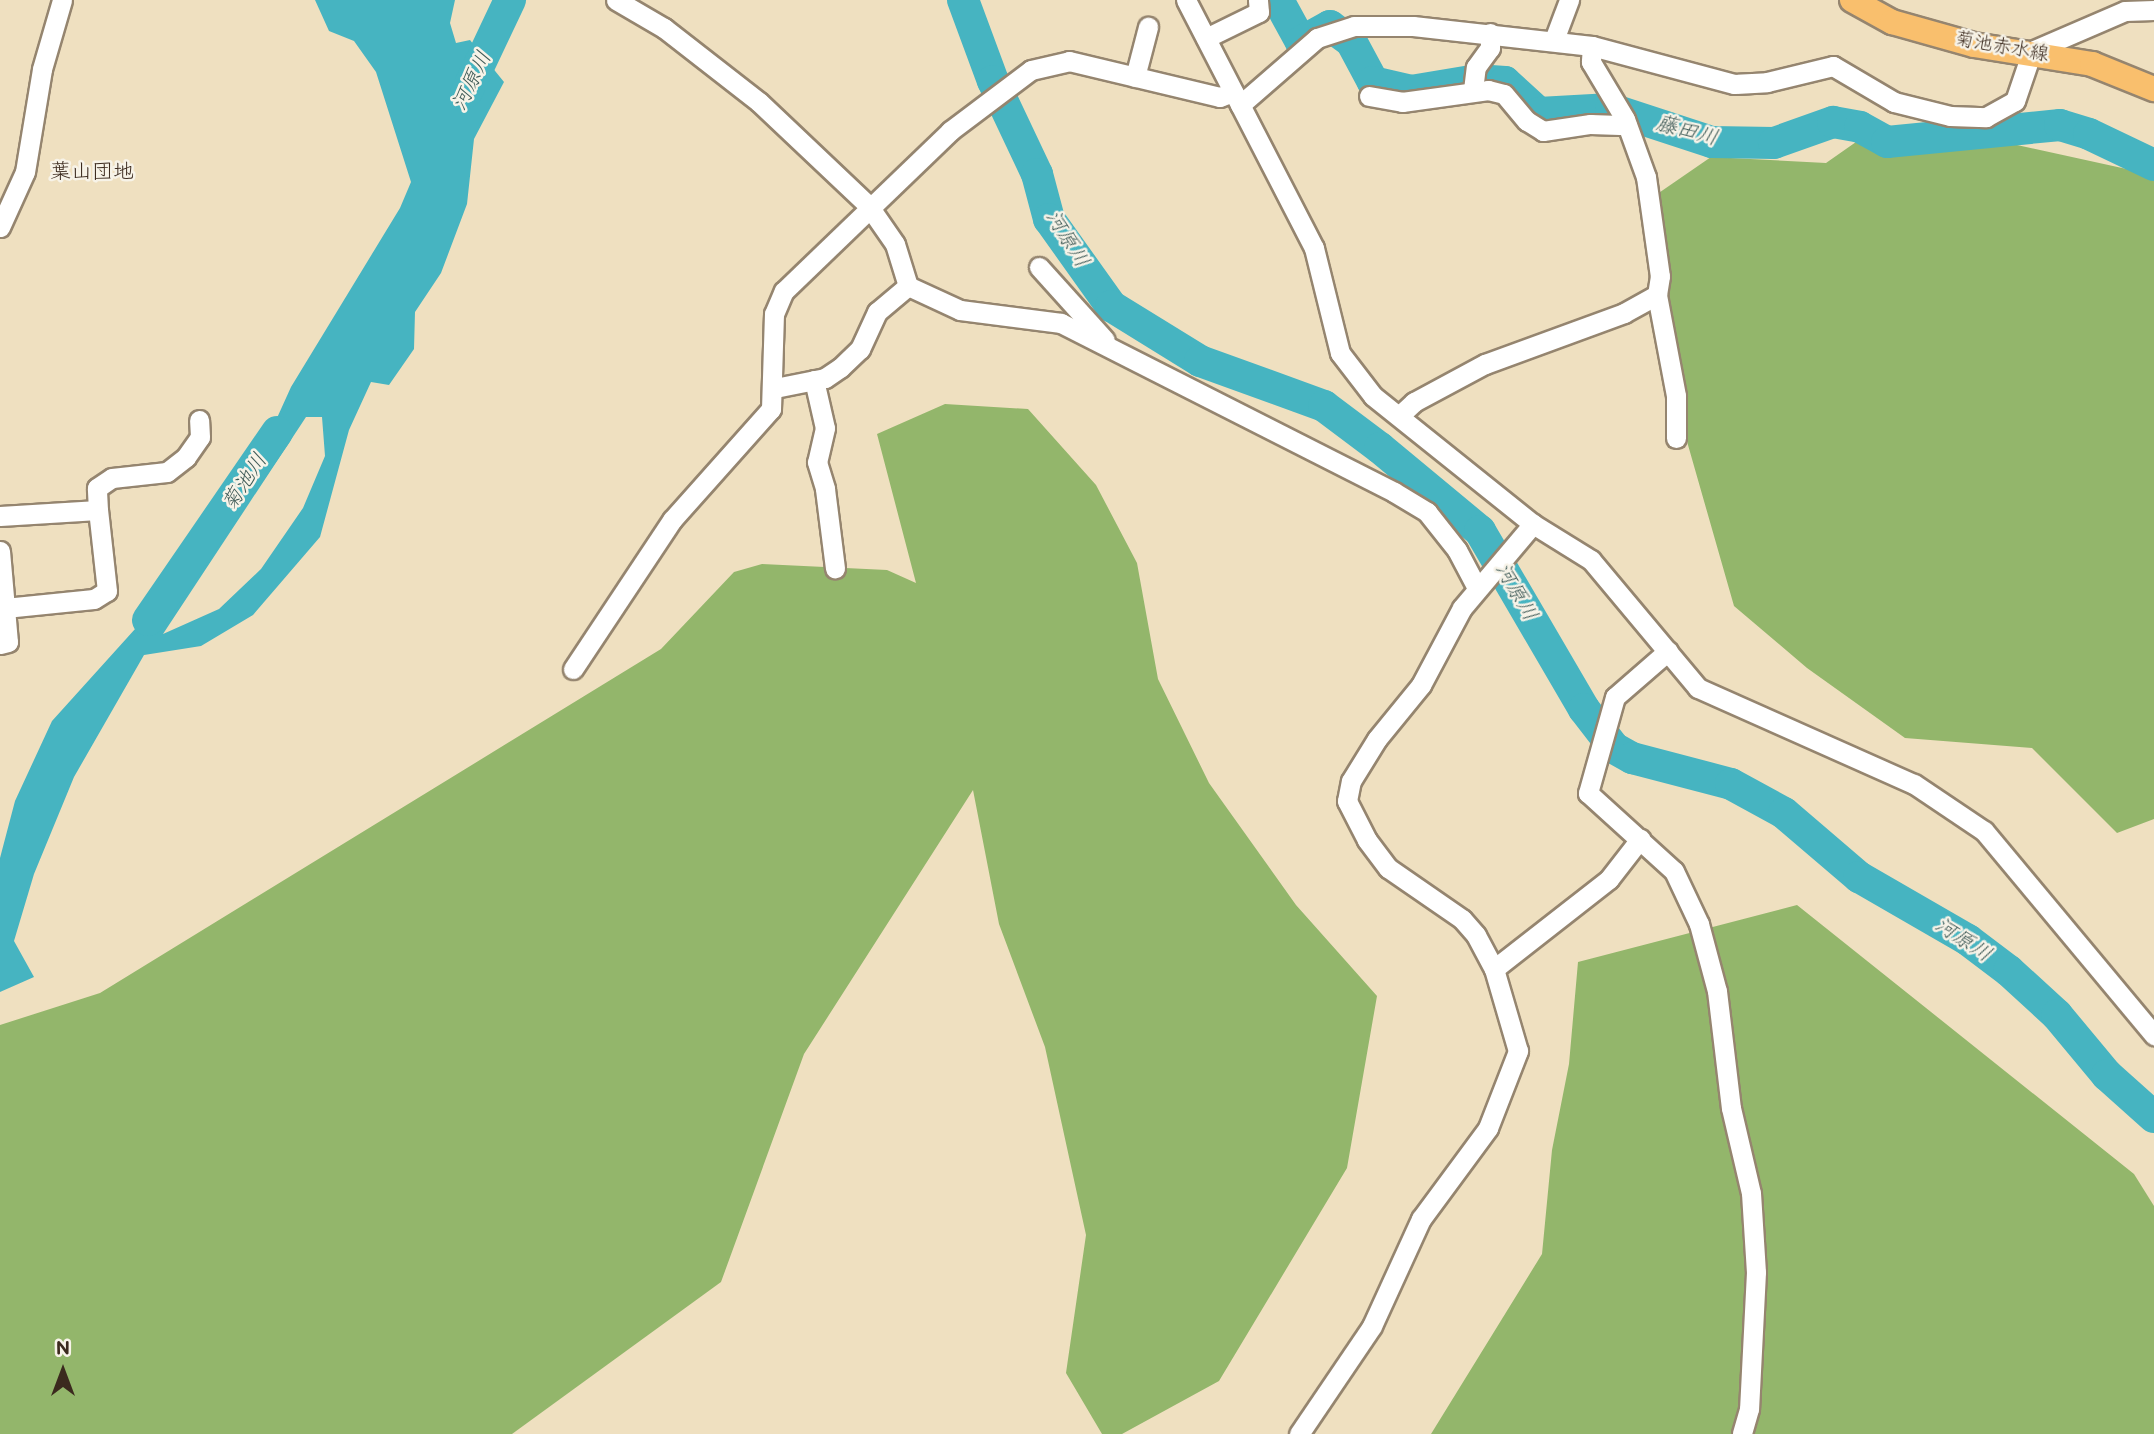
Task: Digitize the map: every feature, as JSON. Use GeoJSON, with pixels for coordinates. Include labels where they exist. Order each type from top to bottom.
{"type":"FeatureCollection","features":[{"type":"Feature","properties":{"kind":"main road","name":"菊池赤水線"},"geometry":{"type":"LineString","coordinates":[[1852,0],[1904,25],[1974,45],[2032,51],[2092,64],[2154,89]]}},
{"type":"Feature","properties":{"kind":"street"},"geometry":{"type":"LineString","coordinates":[[0,227],[25,172],[42,69],[61,0]]}},
{"type":"Feature","properties":{"kind":"street"},"geometry":{"type":"LineString","coordinates":[[616,0],[664,28],[759,102],[868,205],[895,244],[908,286],[960,310],[1061,323],[1314,450],[1427,512],[1457,551],[1477,588]]}},
{"type":"Feature","properties":{"kind":"street"},"geometry":{"type":"LineString","coordinates":[[1186,0],[1314,248],[1340,353],[1373,396],[1533,524],[1591,560],[1698,688],[1725,704],[1914,784],[1984,831],[2154,1035]]}},
{"type":"Feature","properties":{"kind":"street"},"geometry":{"type":"LineString","coordinates":[[1554,40],[1569,0]]}},
{"type":"Feature","properties":{"kind":"street"},"geometry":{"type":"LineString","coordinates":[[1206,38],[1263,4]]}},
{"type":"Feature","properties":{"kind":"street"},"geometry":{"type":"LineString","coordinates":[[573,669],[672,520],[771,409],[775,388],[774,314],[784,290],[868,205],[950,131],[1031,70],[1069,61],[1237,99],[1317,38],[1354,26],[1490,33],[1554,40],[1592,46],[1734,84],[1767,82],[1833,66],[1894,102],[1950,116],[1986,117],[2015,101],[2032,51],[2125,11],[2154,10]]}},
{"type":"Feature","properties":{"kind":"street"},"geometry":{"type":"LineString","coordinates":[[1135,77],[1148,27]]}},
{"type":"Feature","properties":{"kind":"street"},"geometry":{"type":"LineString","coordinates":[[1473,90],[1476,67],[1490,48],[1490,33]]}},
{"type":"Feature","properties":{"kind":"street"},"geometry":{"type":"LineString","coordinates":[[1592,46],[1591,62],[1628,125],[1646,177],[1660,276],[1657,295],[1676,396],[1676,439]]}},
{"type":"Feature","properties":{"kind":"street"},"geometry":{"type":"LineString","coordinates":[[1369,96],[1402,102],[1473,90],[1504,94],[1527,121],[1543,131],[1590,124],[1628,125]]}},
{"type":"Feature","properties":{"kind":"street"},"geometry":{"type":"LineString","coordinates":[[1039,267],[1105,338],[1108,348]]}},
{"type":"Feature","properties":{"kind":"street"},"geometry":{"type":"LineString","coordinates":[[775,388],[825,378],[860,349],[877,312],[908,286]]}},
{"type":"Feature","properties":{"kind":"street"},"geometry":{"type":"LineString","coordinates":[[1399,416],[1414,402],[1485,364],[1623,313],[1657,295]]}},
{"type":"Feature","properties":{"kind":"street"},"geometry":{"type":"LineString","coordinates":[[814,380],[825,428],[817,462],[835,568]]}},
{"type":"Feature","properties":{"kind":"street"},"geometry":{"type":"LineString","coordinates":[[5,608],[94,599],[107,591],[97,488],[112,478],[167,472],[186,457],[200,437],[199,420]]}},
{"type":"Feature","properties":{"kind":"street"},"geometry":{"type":"LineString","coordinates":[[0,516],[98,510]]}},
{"type":"Feature","properties":{"kind":"street"},"geometry":{"type":"LineString","coordinates":[[1299,1434],[1372,1326],[1421,1219],[1488,1128],[1518,1051],[1494,969],[1462,919],[1388,868],[1367,840],[1348,801],[1357,771],[1421,685],[1477,588],[1533,524]]}},
{"type":"Feature","properties":{"kind":"street"},"geometry":{"type":"LineString","coordinates":[[0,551],[8,642],[0,644]]}},
{"type":"Feature","properties":{"kind":"street"},"geometry":{"type":"LineString","coordinates":[[1668,651],[1615,697],[1588,793],[1674,871],[1699,923],[1717,990],[1731,1108],[1751,1193],[1755,1259],[1749,1409],[1742,1434]]}},
{"type":"Feature","properties":{"kind":"street"},"geometry":{"type":"LineString","coordinates":[[1494,969],[1609,879],[1640,839]]}},
{"type":"Feature","properties":{"kind":"green space"},"geometry":{"type":"Polygon","coordinates":[[[1856,142],[2017,145],[2154,175],[2154,819],[2117,833],[2032,748],[1905,738],[1807,668],[1734,606],[1688,445],[1650,199],[1711,157],[1826,163],[1856,142]]]}},
{"type":"Feature","properties":{"kind":"green space"},"geometry":{"type":"Polygon","coordinates":[[[945,404],[1028,409],[1096,485],[1137,563],[1158,679],[1209,783],[1296,905],[1377,996],[1347,1168],[1219,1381],[1122,1434],[1102,1434],[1066,1373],[1086,1235],[1045,1047],[999,924],[973,790],[804,1054],[721,1282],[512,1434],[0,1434],[0,1025],[100,993],[661,649],[734,572],[762,564],[887,570],[916,583],[877,434],[945,404]]]}},
{"type":"Feature","properties":{"kind":"green space"},"geometry":{"type":"Polygon","coordinates":[[[1797,905],[2134,1174],[2154,1206],[2154,1434],[1431,1434],[1542,1254],[1552,1150],[1569,1064],[1578,962],[1797,905]]]}},
{"type":"Feature","properties":{"kind":"water"},"geometry":{"type":"Polygon","coordinates":[[[315,0],[455,0],[450,23],[456,43],[470,40],[504,82],[474,139],[467,204],[441,273],[415,312],[414,349],[389,385],[371,382],[349,430],[320,537],[253,615],[201,646],[144,655],[74,777],[34,874],[14,941],[34,977],[0,992],[0,858],[15,801],[52,721],[228,526],[291,387],[400,208],[411,182],[376,72],[354,41],[329,31],[315,0]],[[306,417],[163,634],[219,609],[261,569],[303,508],[325,456],[322,417],[306,417]]]}},
{"type":"Feature","properties":{"kind":"waterway","name":"河原川"},"geometry":{"type":"LineString","coordinates":[[466,93],[510,0]]}},
{"type":"Feature","properties":{"kind":"waterway","name":"河原川"},"geometry":{"type":"LineString","coordinates":[[963,0],[993,81],[1037,174],[1049,219],[1111,306],[1200,361],[1324,406],[1380,448],[1480,531],[1584,709],[1614,748],[1632,758],[1731,784],[1784,813],[1859,877],[1968,940],[2009,971],[2057,1015],[2107,1075],[2154,1117]]}},
{"type":"Feature","properties":{"kind":"waterway","name":"藤田川"},"geometry":{"type":"LineString","coordinates":[[1278,0],[1301,42],[1330,26],[1351,41],[1373,82],[1411,91],[1477,80],[1505,82],[1539,113],[1611,109],[1712,142],[1774,143],[1833,122],[1860,127],[1887,142],[2060,125],[2089,134],[2154,165]]}},
{"type":"Feature","properties":{"kind":"waterway","name":"菊池川"},"geometry":{"type":"LineString","coordinates":[[148,620],[277,432]]}},
{"type":"Feature","properties":{"kind":"district","name":"葉山団地"},"geometry":{"type":"Point","coordinates":[92,172]}}]}
